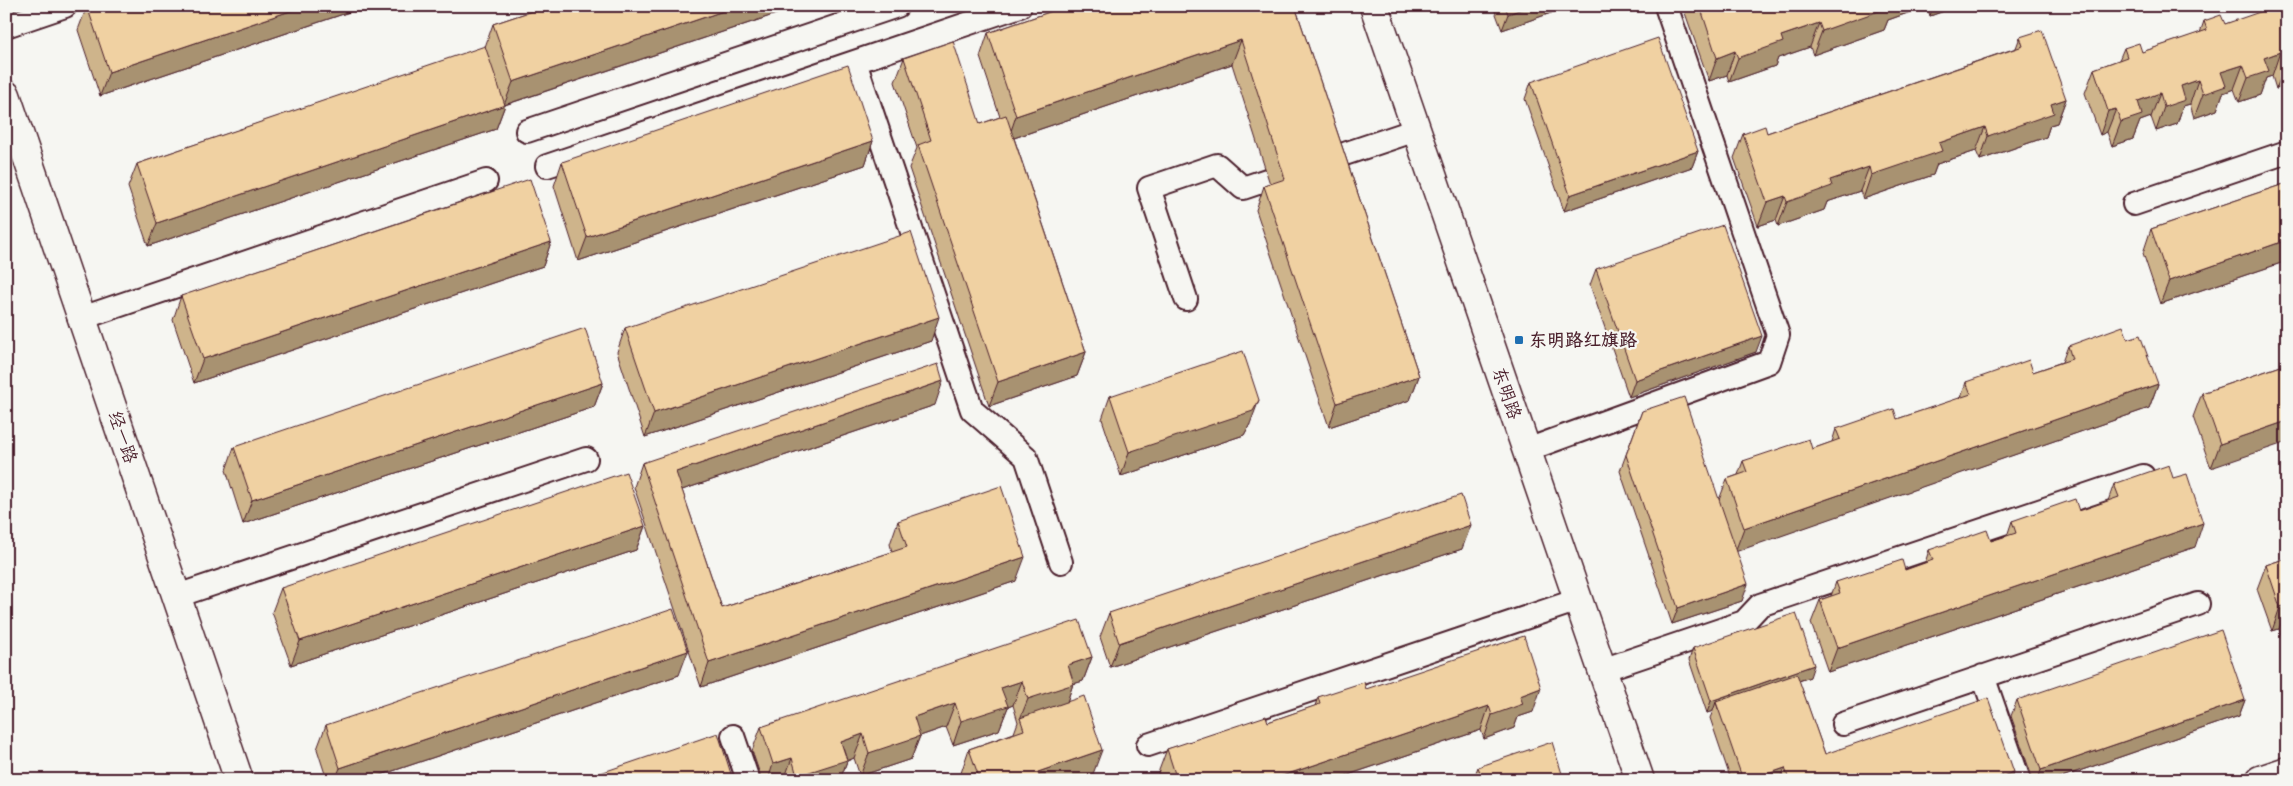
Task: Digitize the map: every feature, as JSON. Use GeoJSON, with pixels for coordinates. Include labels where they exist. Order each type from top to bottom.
{"type":"FeatureCollection","features":[{"type":"Feature","properties":{"kind":"street","name":"东明路"},"geometry":{"type":"LineString","coordinates":[[1374,6],[1640,780]]}},
{"type":"Feature","properties":{"kind":"street","name":"经一路"},"geometry":{"type":"LineString","coordinates":[[6,94],[240,780]]}},
{"type":"Feature","properties":{"kind":"street"},"geometry":{"type":"LineString","coordinates":[[2260,780],[2287,771]]}},
{"type":"Feature","properties":{"kind":"lane"},"geometry":{"type":"LineString","coordinates":[[6,26],[65,6]]}},
{"type":"Feature","properties":{"kind":"lane"},"geometry":{"type":"LineString","coordinates":[[547,166],[1020,6]]}},
{"type":"Feature","properties":{"kind":"lane"},"geometry":{"type":"LineString","coordinates":[[1527,450],[1769,362],[1778,336],[1666,6]]}},
{"type":"Feature","properties":{"kind":"lane"},"geometry":{"type":"LineString","coordinates":[[527,131],[885,8]]}},
{"type":"Feature","properties":{"kind":"lane"},"geometry":{"type":"LineString","coordinates":[[855,62],[972,410],[1026,457],[1061,562]]}},
{"type":"Feature","properties":{"kind":"lane"},"geometry":{"type":"LineString","coordinates":[[1186,299],[1149,188],[1217,165],[1242,188],[1416,130]]}},
{"type":"Feature","properties":{"kind":"lane"},"geometry":{"type":"LineString","coordinates":[[2134,204],[2287,152]]}},
{"type":"Feature","properties":{"kind":"lane"},"geometry":{"type":"LineString","coordinates":[[82,318],[486,181]]}},
{"type":"Feature","properties":{"kind":"lane"},"geometry":{"type":"LineString","coordinates":[[177,596],[586,459]]}},
{"type":"Feature","properties":{"kind":"lane"},"geometry":{"type":"LineString","coordinates":[[1602,670],[1744,622],[1760,605],[2154,472]]}},
{"type":"Feature","properties":{"kind":"lane"},"geometry":{"type":"LineString","coordinates":[[1148,745],[1578,600]]}},
{"type":"Feature","properties":{"kind":"lane"},"geometry":{"type":"LineString","coordinates":[[1844,724],[2198,604]]}},
{"type":"Feature","properties":{"kind":"lane"},"geometry":{"type":"LineString","coordinates":[[1984,676],[2019,780]]}},
{"type":"Feature","properties":{"kind":"lane"},"geometry":{"type":"LineString","coordinates":[[733,736],[748,780]]}},
{"type":"Feature","properties":{"kind":"building"},"geometry":{"type":"Polygon","coordinates":[[[87,6],[305,6],[109,72],[87,6]]]}},
{"type":"Feature","properties":{"kind":"building"},"geometry":{"type":"Polygon","coordinates":[[[547,6],[738,6],[513,82],[493,24],[547,6]]]}},
{"type":"Feature","properties":{"kind":"building"},"geometry":{"type":"Polygon","coordinates":[[[1067,6],[1295,6],[1419,376],[1337,403],[1264,186],[1285,179],[1241,40],[1016,116],[988,33],[1067,6]]]}},
{"type":"Feature","properties":{"kind":"building"},"geometry":{"type":"Polygon","coordinates":[[[1505,6],[1530,6],[1508,14],[1505,6]]]}},
{"type":"Feature","properties":{"kind":"building"},"geometry":{"type":"Polygon","coordinates":[[[1700,6],[1893,6],[1822,31],[1819,23],[1781,36],[1783,42],[1738,58],[1735,51],[1717,58],[1700,6]]]}},
{"type":"Feature","properties":{"kind":"building"},"geometry":{"type":"Polygon","coordinates":[[[2277,6],[2287,6],[2287,65],[2285,66],[2280,52],[2264,58],[2269,71],[2248,78],[2243,65],[2221,72],[2226,86],[2203,94],[2198,80],[2181,86],[2185,100],[2164,107],[2160,93],[2138,101],[2142,115],[2121,122],[2116,109],[2108,111],[2094,69],[2127,57],[2124,48],[2139,43],[2142,52],[2207,30],[2204,21],[2221,15],[2225,24],[2277,6]]]}},
{"type":"Feature","properties":{"kind":"building"},"geometry":{"type":"Polygon","coordinates":[[[2042,30],[2066,99],[2051,104],[2054,113],[1988,136],[1985,127],[1939,143],[1942,151],[1871,175],[1869,167],[1830,180],[1832,186],[1787,202],[1785,196],[1767,202],[1743,134],[1765,126],[1767,133],[2023,46],[2020,37],[2042,30]]]}},
{"type":"Feature","properties":{"kind":"building"},"geometry":{"type":"Polygon","coordinates":[[[1658,38],[1698,151],[1570,195],[1531,82],[1658,38]]]}},
{"type":"Feature","properties":{"kind":"building"},"geometry":{"type":"Polygon","coordinates":[[[953,41],[980,124],[1006,115],[1086,352],[998,382],[918,145],[931,140],[904,58],[953,41]]]}},
{"type":"Feature","properties":{"kind":"building"},"geometry":{"type":"Polygon","coordinates":[[[485,46],[505,105],[157,223],[137,164],[485,46]]]}},
{"type":"Feature","properties":{"kind":"building"},"geometry":{"type":"Polygon","coordinates":[[[848,65],[873,141],[587,237],[562,162],[848,65]]]}},
{"type":"Feature","properties":{"kind":"building"},"geometry":{"type":"Polygon","coordinates":[[[530,179],[551,242],[203,359],[181,296],[530,179]]]}},
{"type":"Feature","properties":{"kind":"building"},"geometry":{"type":"Polygon","coordinates":[[[2287,183],[2287,240],[2169,281],[2151,229],[2287,183]]]}},
{"type":"Feature","properties":{"kind":"building"},"geometry":{"type":"Polygon","coordinates":[[[1723,225],[1762,336],[1635,380],[1596,269],[1723,225]]]}},
{"type":"Feature","properties":{"kind":"building"},"geometry":{"type":"Polygon","coordinates":[[[911,232],[939,317],[654,413],[625,328],[911,232]]]}},
{"type":"Feature","properties":{"kind":"building"},"geometry":{"type":"Polygon","coordinates":[[[2123,326],[2128,339],[2140,335],[2158,384],[1744,528],[1727,479],[1747,472],[1743,461],[1809,439],[1812,449],[1840,439],[1836,429],[1894,409],[1897,419],[1971,394],[1966,382],[2029,360],[2033,372],[2072,359],[2068,346],[2123,326]]]}},
{"type":"Feature","properties":{"kind":"building"},"geometry":{"type":"Polygon","coordinates":[[[585,328],[603,383],[252,500],[234,447],[585,328]]]}},
{"type":"Feature","properties":{"kind":"building"},"geometry":{"type":"Polygon","coordinates":[[[1243,351],[1259,400],[1253,411],[1129,452],[1110,396],[1243,351]]]}},
{"type":"Feature","properties":{"kind":"building"},"geometry":{"type":"Polygon","coordinates":[[[938,364],[943,381],[676,472],[722,608],[907,547],[898,521],[1001,486],[1025,557],[709,663],[642,463],[938,364]]]}},
{"type":"Feature","properties":{"kind":"building"},"geometry":{"type":"Polygon","coordinates":[[[2287,364],[2287,421],[2220,444],[2202,393],[2287,364]]]}},
{"type":"Feature","properties":{"kind":"building"},"geometry":{"type":"Polygon","coordinates":[[[1684,397],[1748,584],[1678,608],[1626,455],[1642,411],[1684,397]]]}},
{"type":"Feature","properties":{"kind":"building"},"geometry":{"type":"Polygon","coordinates":[[[2169,465],[2173,478],[2187,474],[2203,523],[1837,648],[1820,600],[1840,593],[1836,582],[1902,560],[1905,570],[1933,560],[1929,550],[1987,530],[1991,541],[2016,533],[2012,521],[2075,499],[2079,511],[2119,497],[2114,484],[2169,465]]]}},
{"type":"Feature","properties":{"kind":"building"},"geometry":{"type":"Polygon","coordinates":[[[626,472],[645,526],[300,641],[281,588],[626,472]]]}},
{"type":"Feature","properties":{"kind":"building"},"geometry":{"type":"Polygon","coordinates":[[[1461,495],[1471,525],[1119,643],[1109,613],[1461,495]]]}},
{"type":"Feature","properties":{"kind":"building"},"geometry":{"type":"Polygon","coordinates":[[[2287,558],[2287,605],[2280,607],[2266,565],[2287,558]]]}},
{"type":"Feature","properties":{"kind":"building"},"geometry":{"type":"Polygon","coordinates":[[[673,609],[688,651],[340,768],[326,725],[673,609]]]}},
{"type":"Feature","properties":{"kind":"building"},"geometry":{"type":"Polygon","coordinates":[[[1796,613],[1814,665],[1711,701],[1693,648],[1796,613]]]}},
{"type":"Feature","properties":{"kind":"building"},"geometry":{"type":"Polygon","coordinates":[[[1079,620],[1092,657],[1068,665],[1074,684],[1028,699],[1022,681],[1001,688],[1008,706],[961,721],[955,703],[914,717],[920,736],[869,753],[863,734],[841,742],[847,760],[797,776],[792,758],[773,764],[761,727],[1079,620]]]}},
{"type":"Feature","properties":{"kind":"building"},"geometry":{"type":"Polygon","coordinates":[[[2221,630],[2245,700],[2041,770],[2017,700],[2221,630]]]}},
{"type":"Feature","properties":{"kind":"building"},"geometry":{"type":"Polygon","coordinates":[[[1524,636],[1541,688],[1520,696],[1523,704],[1492,715],[1489,706],[1270,780],[1177,780],[1167,749],[1266,716],[1268,722],[1320,704],[1318,697],[1364,682],[1366,689],[1524,636]]]}},
{"type":"Feature","properties":{"kind":"building"},"geometry":{"type":"Polygon","coordinates":[[[1797,674],[1825,754],[1988,698],[2014,772],[1991,780],[1789,780],[1785,768],[1750,780],[1743,780],[1716,702],[1797,674]]]}},
{"type":"Feature","properties":{"kind":"building"},"geometry":{"type":"Polygon","coordinates":[[[1084,696],[1102,750],[1038,772],[1040,780],[980,780],[969,749],[1024,730],[1020,718],[1084,696]]]}},
{"type":"Feature","properties":{"kind":"building"},"geometry":{"type":"Polygon","coordinates":[[[718,733],[733,780],[580,780],[718,733]]]}},
{"type":"Feature","properties":{"kind":"building"},"geometry":{"type":"Polygon","coordinates":[[[1552,742],[1564,780],[1483,780],[1478,767],[1552,742]]]}},
{"type":"Feature","properties":{"kind":"place","name":"东明路红旗路"},"geometry":{"type":"Point","coordinates":[1519,340]}}]}
